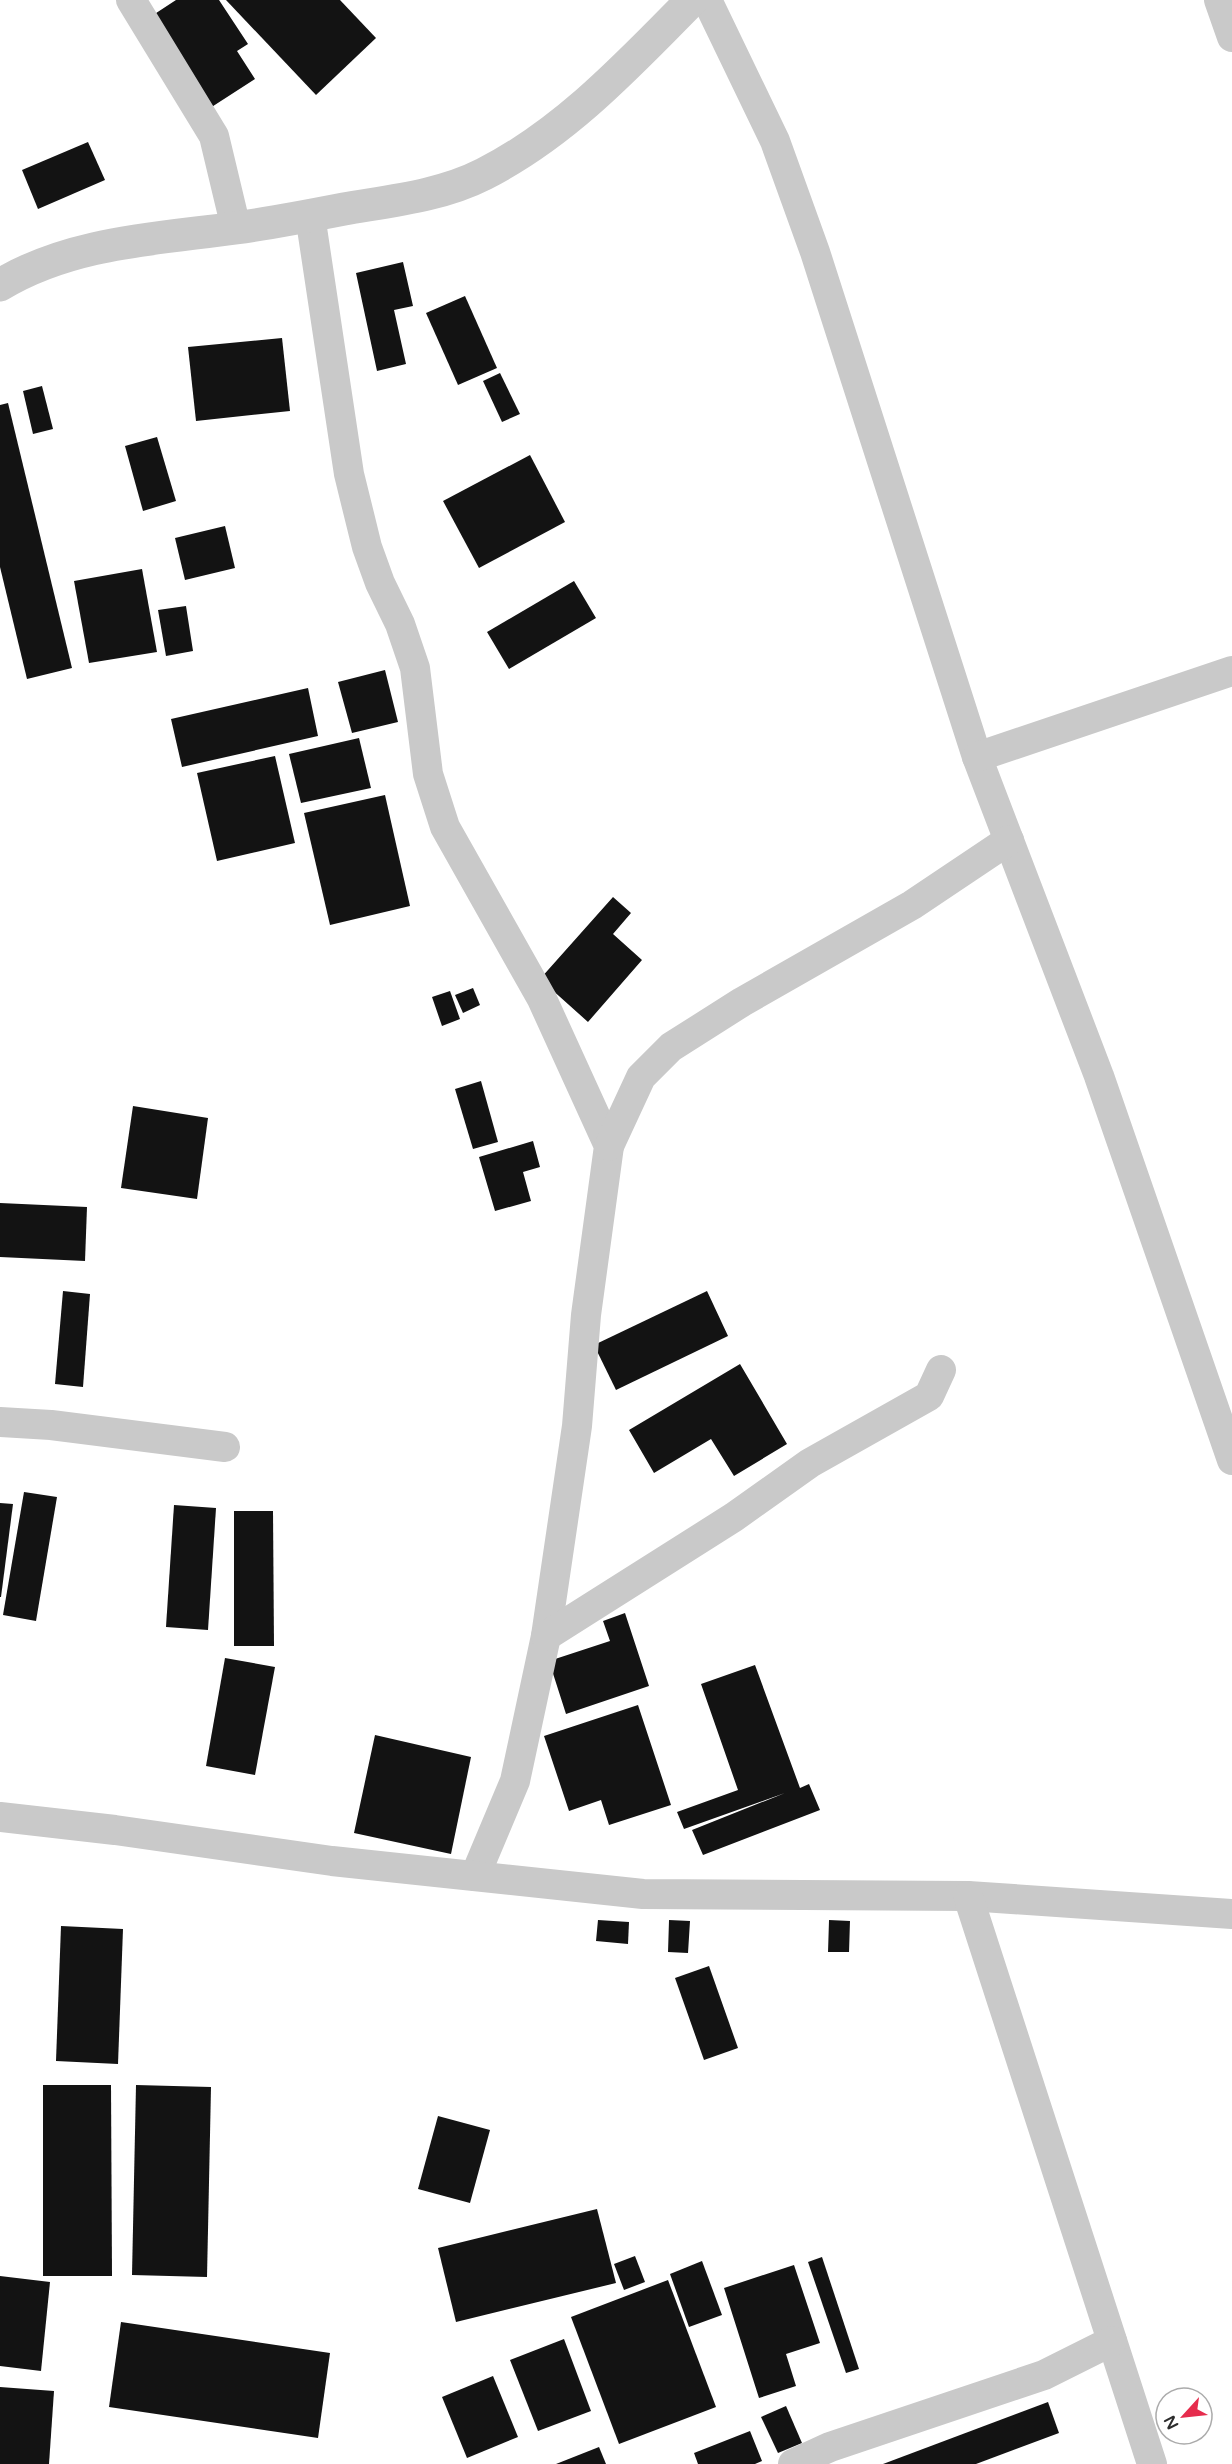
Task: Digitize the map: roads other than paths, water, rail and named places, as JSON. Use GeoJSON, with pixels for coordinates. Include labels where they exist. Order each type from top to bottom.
{"type":"FeatureCollection","features":[{"type":"Feature","properties":{"kind":"street"},"geometry":{"type":"LineString","coordinates":[[130,0],[214,136],[237,228]]}},
{"type":"Feature","properties":{"kind":"street"},"geometry":{"type":"LineString","coordinates":[[0,285],[55,258],[162,236],[237,228],[420,196],[483,175],[536,142],[617,76],[692,0]]}},
{"type":"Feature","properties":{"kind":"street"},"geometry":{"type":"LineString","coordinates":[[707,0],[775,141],[815,252],[977,757],[1099,1076],[1232,1460]]}},
{"type":"Feature","properties":{"kind":"street"},"geometry":{"type":"LineString","coordinates":[[1218,0],[1232,37]]}},
{"type":"Feature","properties":{"kind":"street"},"geometry":{"type":"LineString","coordinates":[[309,215],[349,474],[367,548],[380,583],[400,624],[415,668],[428,774],[445,827],[542,999],[609,1146]]}},
{"type":"Feature","properties":{"kind":"street"},"geometry":{"type":"LineString","coordinates":[[977,757],[1232,671]]}},
{"type":"Feature","properties":{"kind":"street"},"geometry":{"type":"LineString","coordinates":[[475,1876],[515,1781],[546,1636],[577,1426],[586,1315],[609,1146],[640,1077],[671,1047],[742,1002],[912,905],[1009,840]]}},
{"type":"Feature","properties":{"kind":"street"},"geometry":{"type":"LineString","coordinates":[[546,1636],[734,1517],[810,1463],[929,1396],[941,1370]]}},
{"type":"Feature","properties":{"kind":"street"},"geometry":{"type":"LineString","coordinates":[[0,1422],[51,1425],[225,1447]]}},
{"type":"Feature","properties":{"kind":"street"},"geometry":{"type":"LineString","coordinates":[[0,1817],[115,1830],[332,1861],[644,1894],[969,1896],[1232,1914]]}},
{"type":"Feature","properties":{"kind":"street"},"geometry":{"type":"LineString","coordinates":[[969,1896],[1152,2464]]}},
{"type":"Feature","properties":{"kind":"street"},"geometry":{"type":"LineString","coordinates":[[793,2464],[830,2447],[1044,2375],[1112,2342]]}}]}
